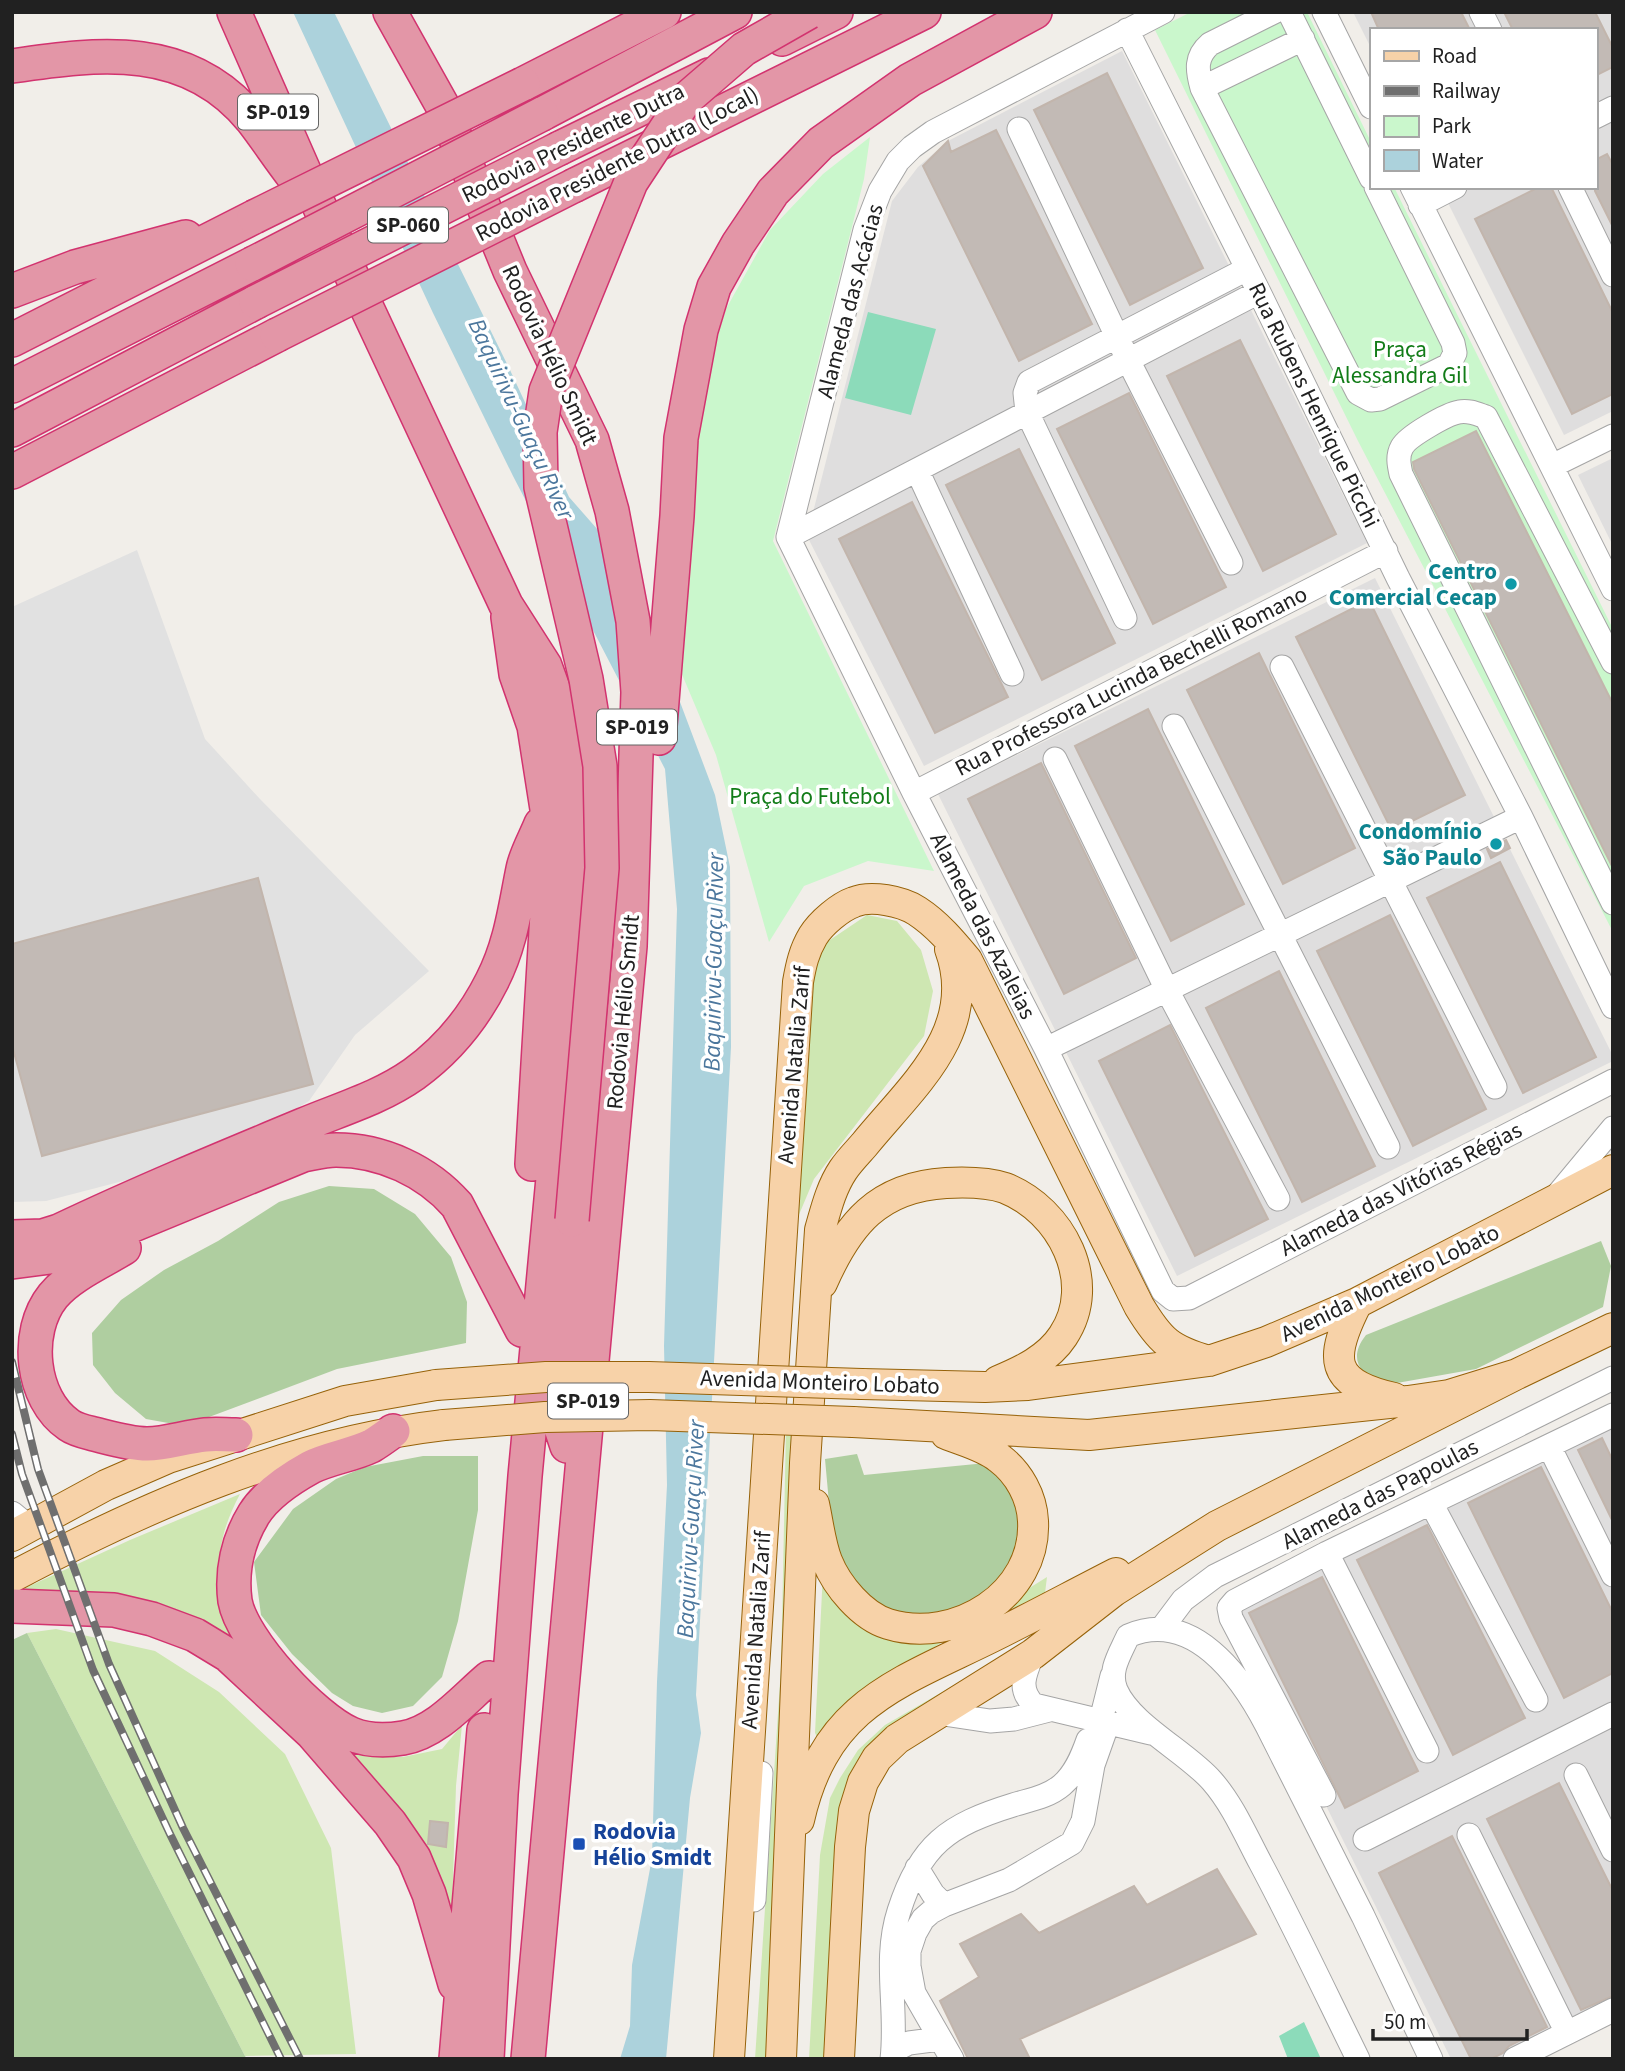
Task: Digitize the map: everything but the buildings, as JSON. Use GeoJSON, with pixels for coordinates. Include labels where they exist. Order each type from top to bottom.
{"type":"FeatureCollection","features":[{"type":"Feature","properties":{"kind":"highway","name":"SP-019"},"geometry":{"type":"LineString","coordinates":[[234,12],[322,212],[506,605],[545,666],[554,691],[566,746],[573,831],[571,987],[525,1476],[501,1794],[486,2059]]}},
{"type":"Feature","properties":{"kind":"highway","name":"Rodovia Hélio Smidt"},"geometry":{"type":"LineString","coordinates":[[390,12],[442,105],[510,271],[592,440],[612,511],[633,621],[638,692],[629,957],[528,2058]]}},
{"type":"Feature","properties":{"kind":"highway"},"geometry":{"type":"LineString","coordinates":[[413,12],[442,105]]}},
{"type":"Feature","properties":{"kind":"highway"},"geometry":{"type":"LineString","coordinates":[[12,340],[664,12]]}},
{"type":"Feature","properties":{"kind":"highway","name":"Rodovia Presidente Dutra"},"geometry":{"type":"LineString","coordinates":[[12,386],[735,12]]}},
{"type":"Feature","properties":{"kind":"highway"},"geometry":{"type":"LineString","coordinates":[[580,1485],[560,1426],[572,1315],[569,1262],[602,868],[600,766],[586,679],[541,487],[540,432],[546,391],[631,182],[685,100],[744,49],[809,12]]}},
{"type":"Feature","properties":{"kind":"highway","name":"Rodovia Presidente Dutra"},"geometry":{"type":"LineString","coordinates":[[12,430],[256,302],[836,12]]}},
{"type":"Feature","properties":{"kind":"highway","name":"Rodovia Presidente Dutra (Local)"},"geometry":{"type":"LineString","coordinates":[[12,472],[277,335],[924,12]]}},
{"type":"Feature","properties":{"kind":"highway"},"geometry":{"type":"LineString","coordinates":[[629,957],[657,771],[681,438],[701,330],[715,287],[738,244],[773,192],[821,143],[910,80],[1035,12]]}},
{"type":"Feature","properties":{"kind":"highway"},"geometry":{"type":"LineString","coordinates":[[12,66],[78,58],[134,56],[195,72],[215,85],[251,119],[322,212]]}},
{"type":"Feature","properties":{"kind":"highway"},"geometry":{"type":"LineString","coordinates":[[12,291],[75,267],[246,221]]}},
{"type":"Feature","properties":{"kind":"highway"},"geometry":{"type":"LineString","coordinates":[[12,496],[26,485],[56,450]]}},
{"type":"Feature","properties":{"kind":"highway","name":"SP-019"},"geometry":{"type":"LineString","coordinates":[[456,2059],[522,1330],[547,914],[547,809],[534,726],[516,674],[506,605]]}},
{"type":"Feature","properties":{"kind":"highway"},"geometry":{"type":"LineString","coordinates":[[12,1237],[43,1236],[59,1231],[378,1095],[414,1074],[437,1056],[460,1031],[493,980],[509,942],[524,866],[547,809]]}},
{"type":"Feature","properties":{"kind":"highway"},"geometry":{"type":"LineString","coordinates":[[12,1262],[58,1256],[303,1155],[335,1150],[371,1153],[412,1168],[443,1188],[457,1205],[522,1330]]}},
{"type":"Feature","properties":{"kind":"highway"},"geometry":{"type":"LineString","coordinates":[[225,1187],[79,1275],[53,1296],[41,1321],[35,1349],[35,1366],[40,1385],[54,1412],[71,1427],[146,1444],[206,1434],[236,1435]]}},
{"type":"Feature","properties":{"kind":"highway"},"geometry":{"type":"LineString","coordinates":[[525,1476],[547,1424],[556,1317],[569,1262]]}},
{"type":"Feature","properties":{"kind":"highway"},"geometry":{"type":"LineString","coordinates":[[393,1431],[371,1446],[311,1467],[281,1487],[255,1513],[242,1539],[233,1569],[235,1602],[245,1628],[270,1663],[324,1718],[351,1734],[376,1741],[404,1738],[427,1731],[489,1678]]}},
{"type":"Feature","properties":{"kind":"highway"},"geometry":{"type":"LineString","coordinates":[[12,1606],[114,1610],[152,1619],[195,1635],[228,1655],[312,1733],[390,1823],[414,1858],[429,1894],[461,2005]]}},
{"type":"Feature","properties":{"kind":"main road","name":"Avenida Natalia Zarif"},"geometry":{"type":"LineString","coordinates":[[729,2059],[797,982],[802,958],[815,933],[831,917],[855,901],[890,899],[915,909],[944,934],[957,966],[959,999],[951,1032],[933,1062],[844,1169],[828,1200],[820,1230],[805,1463],[781,2059]]}},
{"type":"Feature","properties":{"kind":"main road"},"geometry":{"type":"LineString","coordinates":[[944,934],[967,960],[1150,1324],[1165,1342],[1182,1353],[1209,1360]]}},
{"type":"Feature","properties":{"kind":"main road","name":"Avenida Monteiro Lobato"},"geometry":{"type":"LineString","coordinates":[[18,1525],[169,1458],[236,1435],[345,1401],[436,1385],[546,1377],[649,1377],[985,1387],[1028,1385],[1209,1360],[1266,1342],[1357,1303],[1613,1171]]}},
{"type":"Feature","properties":{"kind":"main road"},"geometry":{"type":"LineString","coordinates":[[815,1300],[830,1264],[846,1237],[862,1217],[884,1200],[910,1187],[943,1183],[972,1182],[1004,1188],[1030,1202],[1051,1219],[1066,1241],[1077,1288],[1074,1315],[1062,1338],[1042,1359],[985,1387]]}},
{"type":"Feature","properties":{"kind":"main road"},"geometry":{"type":"LineString","coordinates":[[1357,1303],[1343,1329],[1338,1352],[1340,1366],[1346,1378],[1358,1388],[1408,1401]]}},
{"type":"Feature","properties":{"kind":"main road","name":"Avenida Monteiro Lobato"},"geometry":{"type":"LineString","coordinates":[[393,1431],[545,1417],[650,1415],[919,1424],[1089,1435],[1449,1395],[1517,1374],[1613,1328]]}},
{"type":"Feature","properties":{"kind":"main road"},"geometry":{"type":"LineString","coordinates":[[839,2059],[854,1811],[863,1782],[877,1758],[897,1739],[1033,1654],[1114,1591],[1217,1526],[1517,1374]]}},
{"type":"Feature","properties":{"kind":"main road"},"geometry":{"type":"LineString","coordinates":[[805,1463],[826,1560],[851,1597],[867,1612],[887,1624],[916,1628],[953,1625],[999,1601],[1018,1580],[1030,1555],[1033,1517],[1029,1496],[1020,1481],[999,1458],[972,1444],[919,1424]]}},
{"type":"Feature","properties":{"kind":"main road"},"geometry":{"type":"LineString","coordinates":[[12,1577],[83,1539],[195,1489],[288,1458],[393,1431]]}},
{"type":"Feature","properties":{"kind":"main road"},"geometry":{"type":"LineString","coordinates":[[787,1871],[802,1805],[816,1770],[846,1724],[870,1701],[909,1676],[992,1637],[1194,1532],[1217,1526]]}},
{"type":"Feature","properties":{"kind":"street","name":"Alameda das Acácias"},"geometry":{"type":"LineString","coordinates":[[789,537],[865,230],[880,191],[898,161],[933,132],[1163,12]]}},
{"type":"Feature","properties":{"kind":"street"},"geometry":{"type":"LineString","coordinates":[[1274,12],[1210,44],[1202,51],[1198,62],[1202,88],[1358,393],[1371,400],[1380,399],[1449,365],[1455,353],[1453,343],[1377,189]]}},
{"type":"Feature","properties":{"kind":"street"},"geometry":{"type":"LineString","coordinates":[[1289,12],[1370,176]]}},
{"type":"Feature","properties":{"kind":"street"},"geometry":{"type":"LineString","coordinates":[[1324,12],[1370,105]]}},
{"type":"Feature","properties":{"kind":"street"},"geometry":{"type":"LineString","coordinates":[[1481,12],[1489,28]]}},
{"type":"Feature","properties":{"kind":"street","name":"Rua Rubens Henrique Picchi"},"geometry":{"type":"LineString","coordinates":[[1127,30],[1521,817],[1613,1007]]}},
{"type":"Feature","properties":{"kind":"street"},"geometry":{"type":"LineString","coordinates":[[1202,88],[1303,39]]}},
{"type":"Feature","properties":{"kind":"street"},"geometry":{"type":"LineString","coordinates":[[1597,116],[1613,108]]}},
{"type":"Feature","properties":{"kind":"street"},"geometry":{"type":"LineString","coordinates":[[1019,130],[1116,336],[1231,564]]}},
{"type":"Feature","properties":{"kind":"street"},"geometry":{"type":"LineString","coordinates":[[1446,189],[1416,196],[1613,589]]}},
{"type":"Feature","properties":{"kind":"street"},"geometry":{"type":"LineString","coordinates":[[1571,189],[1613,275]]}},
{"type":"Feature","properties":{"kind":"street"},"geometry":{"type":"LineString","coordinates":[[1125,618],[1027,412],[1026,393],[1029,382],[1247,269]]}},
{"type":"Feature","properties":{"kind":"street"},"geometry":{"type":"LineString","coordinates":[[789,537],[1259,292]]}},
{"type":"Feature","properties":{"kind":"street"},"geometry":{"type":"LineString","coordinates":[[1613,662],[1486,417],[1471,412],[1457,412],[1412,436],[1402,446],[1399,458],[1401,474],[1613,903]]}},
{"type":"Feature","properties":{"kind":"street"},"geometry":{"type":"LineString","coordinates":[[1552,466],[1613,436]]}},
{"type":"Feature","properties":{"kind":"street"},"geometry":{"type":"LineString","coordinates":[[916,470],[1012,674]]}},
{"type":"Feature","properties":{"kind":"street","name":"Alameda das Azaleias"},"geometry":{"type":"LineString","coordinates":[[789,537],[914,793],[1046,1049],[1163,1291],[1173,1299],[1189,1298]]}},
{"type":"Feature","properties":{"kind":"street","name":"Rua Professora Lucinda Bechelli Romano"},"geometry":{"type":"LineString","coordinates":[[914,793],[1386,551]]}},
{"type":"Feature","properties":{"kind":"street"},"geometry":{"type":"LineString","coordinates":[[1282,667],[1495,1087]]}},
{"type":"Feature","properties":{"kind":"street"},"geometry":{"type":"LineString","coordinates":[[1174,726],[1388,1147]]}},
{"type":"Feature","properties":{"kind":"street"},"geometry":{"type":"LineString","coordinates":[[1055,759],[1167,990],[1278,1199]]}},
{"type":"Feature","properties":{"kind":"street"},"geometry":{"type":"LineString","coordinates":[[1046,1049],[1521,817]]}},
{"type":"Feature","properties":{"kind":"street","name":"Alameda das Vitórias Régias"},"geometry":{"type":"LineString","coordinates":[[1189,1298],[1613,1081]]}},
{"type":"Feature","properties":{"kind":"street"},"geometry":{"type":"LineString","coordinates":[[1546,1206],[1613,1128]]}},
{"type":"Feature","properties":{"kind":"street","name":"Alameda das Papoulas"},"geometry":{"type":"LineString","coordinates":[[1162,1628],[1183,1600],[1215,1576],[1613,1378]]}},
{"type":"Feature","properties":{"kind":"street"},"geometry":{"type":"LineString","coordinates":[[1324,1795],[1231,1618],[1229,1608],[1236,1601],[1326,1553],[1613,1415]]}},
{"type":"Feature","properties":{"kind":"street"},"geometry":{"type":"LineString","coordinates":[[1549,1446],[1613,1575]]}},
{"type":"Feature","properties":{"kind":"street"},"geometry":{"type":"LineString","coordinates":[[1431,1503],[1536,1700]]}},
{"type":"Feature","properties":{"kind":"street"},"geometry":{"type":"LineString","coordinates":[[1326,1553],[1427,1751]]}},
{"type":"Feature","properties":{"kind":"street"},"geometry":{"type":"LineString","coordinates":[[953,2059],[914,1993],[909,1951],[915,1933],[923,1919],[944,1905],[1009,1880],[1072,1843],[1083,1821],[1093,1765],[1102,1740],[1101,1720],[1112,1676],[1128,1636],[1143,1629],[1162,1628],[1201,1643],[1224,1662],[1255,1703],[1363,1916],[1431,2059]]}},
{"type":"Feature","properties":{"kind":"street"},"geometry":{"type":"LineString","coordinates":[[1033,1654],[1023,1678],[1026,1695],[1034,1705],[1158,1735]]}},
{"type":"Feature","properties":{"kind":"street"},"geometry":{"type":"LineString","coordinates":[[1112,1676],[1117,1692],[1135,1716],[1213,1782],[1237,1819],[1358,2059]]}},
{"type":"Feature","properties":{"kind":"street"},"geometry":{"type":"LineString","coordinates":[[742,2059],[760,1803],[761,1751],[751,1708]]}},
{"type":"Feature","properties":{"kind":"street"},"geometry":{"type":"LineString","coordinates":[[937,1713],[990,1721],[1055,1712]]}},
{"type":"Feature","properties":{"kind":"street"},"geometry":{"type":"LineString","coordinates":[[1055,1712],[1076,1737],[1080,1762]]}},
{"type":"Feature","properties":{"kind":"street"},"geometry":{"type":"LineString","coordinates":[[1365,1839],[1613,1714]]}},
{"type":"Feature","properties":{"kind":"street"},"geometry":{"type":"LineString","coordinates":[[892,2055],[892,1937],[898,1913],[917,1868],[936,1842],[955,1829],[984,1814],[1046,1795],[1067,1780],[1080,1762],[1092,1731],[1101,1720]]}},
{"type":"Feature","properties":{"kind":"street"},"geometry":{"type":"LineString","coordinates":[[1576,1776],[1613,1850]]}},
{"type":"Feature","properties":{"kind":"street"},"geometry":{"type":"LineString","coordinates":[[1469,1835],[1567,2033]]}},
{"type":"Feature","properties":{"kind":"street"},"geometry":{"type":"LineString","coordinates":[[917,1868],[933,1894],[944,1905]]}},
{"type":"Feature","properties":{"kind":"street"},"geometry":{"type":"LineString","coordinates":[[768,2059],[775,1953],[787,1871]]}},
{"type":"Feature","properties":{"kind":"street"},"geometry":{"type":"LineString","coordinates":[[1362,1884],[1445,2059]]}},
{"type":"Feature","properties":{"kind":"street"},"geometry":{"type":"LineString","coordinates":[[1515,2059],[1613,2010]]}},
{"type":"Feature","properties":{"kind":"street"},"geometry":{"type":"LineString","coordinates":[[1543,2059],[1613,2025]]}},
{"type":"Feature","properties":{"kind":"street"},"geometry":{"type":"LineString","coordinates":[[892,2055],[909,2043],[940,2039]]}},
{"type":"Feature","properties":{"kind":"shaded area"},"geometry":{"type":"Polygon","coordinates":[[[1353,12],[1613,12],[1613,411],[1564,435],[1441,189],[1597,189],[1597,28],[1370,28],[1370,46],[1353,12]]]}},
{"type":"Feature","properties":{"kind":"shaded area"},"geometry":{"type":"Polygon","coordinates":[[[1122,51],[1367,543],[924,766],[807,536],[892,201],[918,167],[948,141],[1122,51]]]}},
{"type":"Feature","properties":{"kind":"shaded area"},"geometry":{"type":"Polygon","coordinates":[[[1613,458],[1613,546],[1578,475],[1613,458]]]}},
{"type":"Feature","properties":{"kind":"shaded area"},"geometry":{"type":"Polygon","coordinates":[[[137,550],[205,739],[260,799],[429,971],[355,1035],[309,1101],[236,1144],[146,1175],[46,1201],[12,1202],[12,607],[137,550]]]}},
{"type":"Feature","properties":{"kind":"shaded area","name":"Condomínio São Paulo"},"geometry":{"type":"Polygon","coordinates":[[[1375,578],[1613,1056],[1613,1061],[1177,1276],[938,794],[1375,578]]]}},
{"type":"Feature","properties":{"kind":"shaded area"},"geometry":{"type":"Polygon","coordinates":[[[1613,1418],[1613,2007],[1508,2059],[1451,2059],[1228,1607],[1613,1418]]]}},
{"type":"Feature","properties":{"kind":"green space","name":"Praça Alessandra Gil"},"geometry":{"type":"Polygon","coordinates":[[[1191,12],[1307,12],[1370,140],[1370,189],[1395,189],[1613,629],[1613,932],[1358,441],[1155,30],[1191,12]]]}},
{"type":"Feature","properties":{"kind":"green space","name":"Praça do Futebol"},"geometry":{"type":"Polygon","coordinates":[[[870,137],[864,179],[773,541],[934,871],[868,861],[804,886],[769,942],[716,755],[681,672],[697,401],[726,309],[770,230],[823,174],[870,137]]]}},
{"type":"Feature","properties":{"kind":"green space"},"geometry":{"type":"Polygon","coordinates":[[[868,312],[936,329],[911,415],[845,398],[868,312]]]}},
{"type":"Feature","properties":{"kind":"green space"},"geometry":{"type":"Polygon","coordinates":[[[867,915],[897,921],[921,950],[933,991],[924,1036],[814,1179],[798,1217],[804,1025],[821,946],[867,915]]]}},
{"type":"Feature","properties":{"kind":"green space"},"geometry":{"type":"Polygon","coordinates":[[[329,1186],[374,1189],[415,1214],[451,1257],[467,1302],[466,1343],[337,1369],[185,1426],[146,1419],[115,1393],[93,1365],[92,1333],[121,1300],[164,1270],[218,1241],[279,1202],[329,1186]]]}},
{"type":"Feature","properties":{"kind":"green space"},"geometry":{"type":"Polygon","coordinates":[[[1601,1241],[1611,1266],[1603,1307],[1476,1369],[1380,1386],[1366,1375],[1358,1364],[1358,1351],[1366,1335],[1601,1241]]]}},
{"type":"Feature","properties":{"kind":"green space"},"geometry":{"type":"Polygon","coordinates":[[[786,1429],[798,1429],[767,2059],[755,2059],[781,1668],[786,1429]]]}},
{"type":"Feature","properties":{"kind":"green space"},"geometry":{"type":"Polygon","coordinates":[[[857,1454],[864,1475],[986,1463],[1006,1480],[1019,1502],[1020,1548],[1002,1582],[972,1604],[940,1613],[912,1616],[874,1605],[840,1565],[831,1525],[825,1459],[857,1454]]]}},
{"type":"Feature","properties":{"kind":"green space"},"geometry":{"type":"Polygon","coordinates":[[[423,1456],[478,1456],[478,1510],[458,1621],[442,1677],[413,1706],[382,1713],[353,1706],[332,1693],[292,1654],[261,1615],[254,1562],[293,1509],[336,1479],[365,1467],[423,1456]]]}},
{"type":"Feature","properties":{"kind":"green space"},"geometry":{"type":"Polygon","coordinates":[[[240,1494],[221,1544],[220,1598],[384,1756],[403,1757],[442,1749],[462,1725],[456,1786],[452,1910],[424,1853],[213,1642],[12,1594],[240,1494]]]}},
{"type":"Feature","properties":{"kind":"green space"},"geometry":{"type":"Polygon","coordinates":[[[823,1572],[1023,1592],[1047,1577],[1045,1593],[939,1644],[911,1662],[818,1739],[815,1733],[823,1572]]]}},
{"type":"Feature","properties":{"kind":"green space"},"geometry":{"type":"Polygon","coordinates":[[[1060,1624],[871,1758],[833,2059],[809,2059],[820,1855],[830,1798],[840,1778],[858,1750],[885,1725],[1060,1624]]]}},
{"type":"Feature","properties":{"kind":"green space"},"geometry":{"type":"Polygon","coordinates":[[[56,1629],[155,1651],[219,1692],[285,1754],[331,1848],[356,2054],[245,2056],[27,1633],[56,1629]]]}},
{"type":"Feature","properties":{"kind":"green space"},"geometry":{"type":"Polygon","coordinates":[[[27,1633],[247,2059],[12,2059],[12,1640],[27,1633]]]}},
{"type":"Feature","properties":{"kind":"green space"},"geometry":{"type":"Polygon","coordinates":[[[1304,2022],[1321,2059],[1288,2059],[1279,2036],[1304,2022]]]}},
{"type":"Feature","properties":{"kind":"water","name":"Baquirivu-Guaçu River"},"geometry":{"type":"Polygon","coordinates":[[[293,12],[334,12],[510,370],[569,497],[598,530],[677,694],[715,795],[730,867],[731,1047],[696,1695],[701,1733],[690,1798],[666,2059],[620,2059],[630,2026],[632,1965],[652,1858],[667,1485],[664,1346],[677,909],[665,769],[513,476],[433,313],[293,12]]]}},
{"type":"Feature","properties":{"kind":"railway"},"geometry":{"type":"LineString","coordinates":[[12,1362],[38,1469],[109,1664],[183,1828],[300,2059]]}},
{"type":"Feature","properties":{"kind":"railway"},"geometry":{"type":"LineString","coordinates":[[12,1434],[22,1474],[93,1670],[281,2059]]}},
{"type":"Feature","properties":{"kind":"place","name":"Centro Comercial Cecap"},"geometry":{"type":"Point","coordinates":[1511,584]}},
{"type":"Feature","properties":{"kind":"place","name":"Condomínio São Paulo"},"geometry":{"type":"Point","coordinates":[1496,844]}},
{"type":"Feature","properties":{"kind":"place","name":"Rodovia Hélio Smidt"},"geometry":{"type":"Point","coordinates":[579,1844]}}]}
